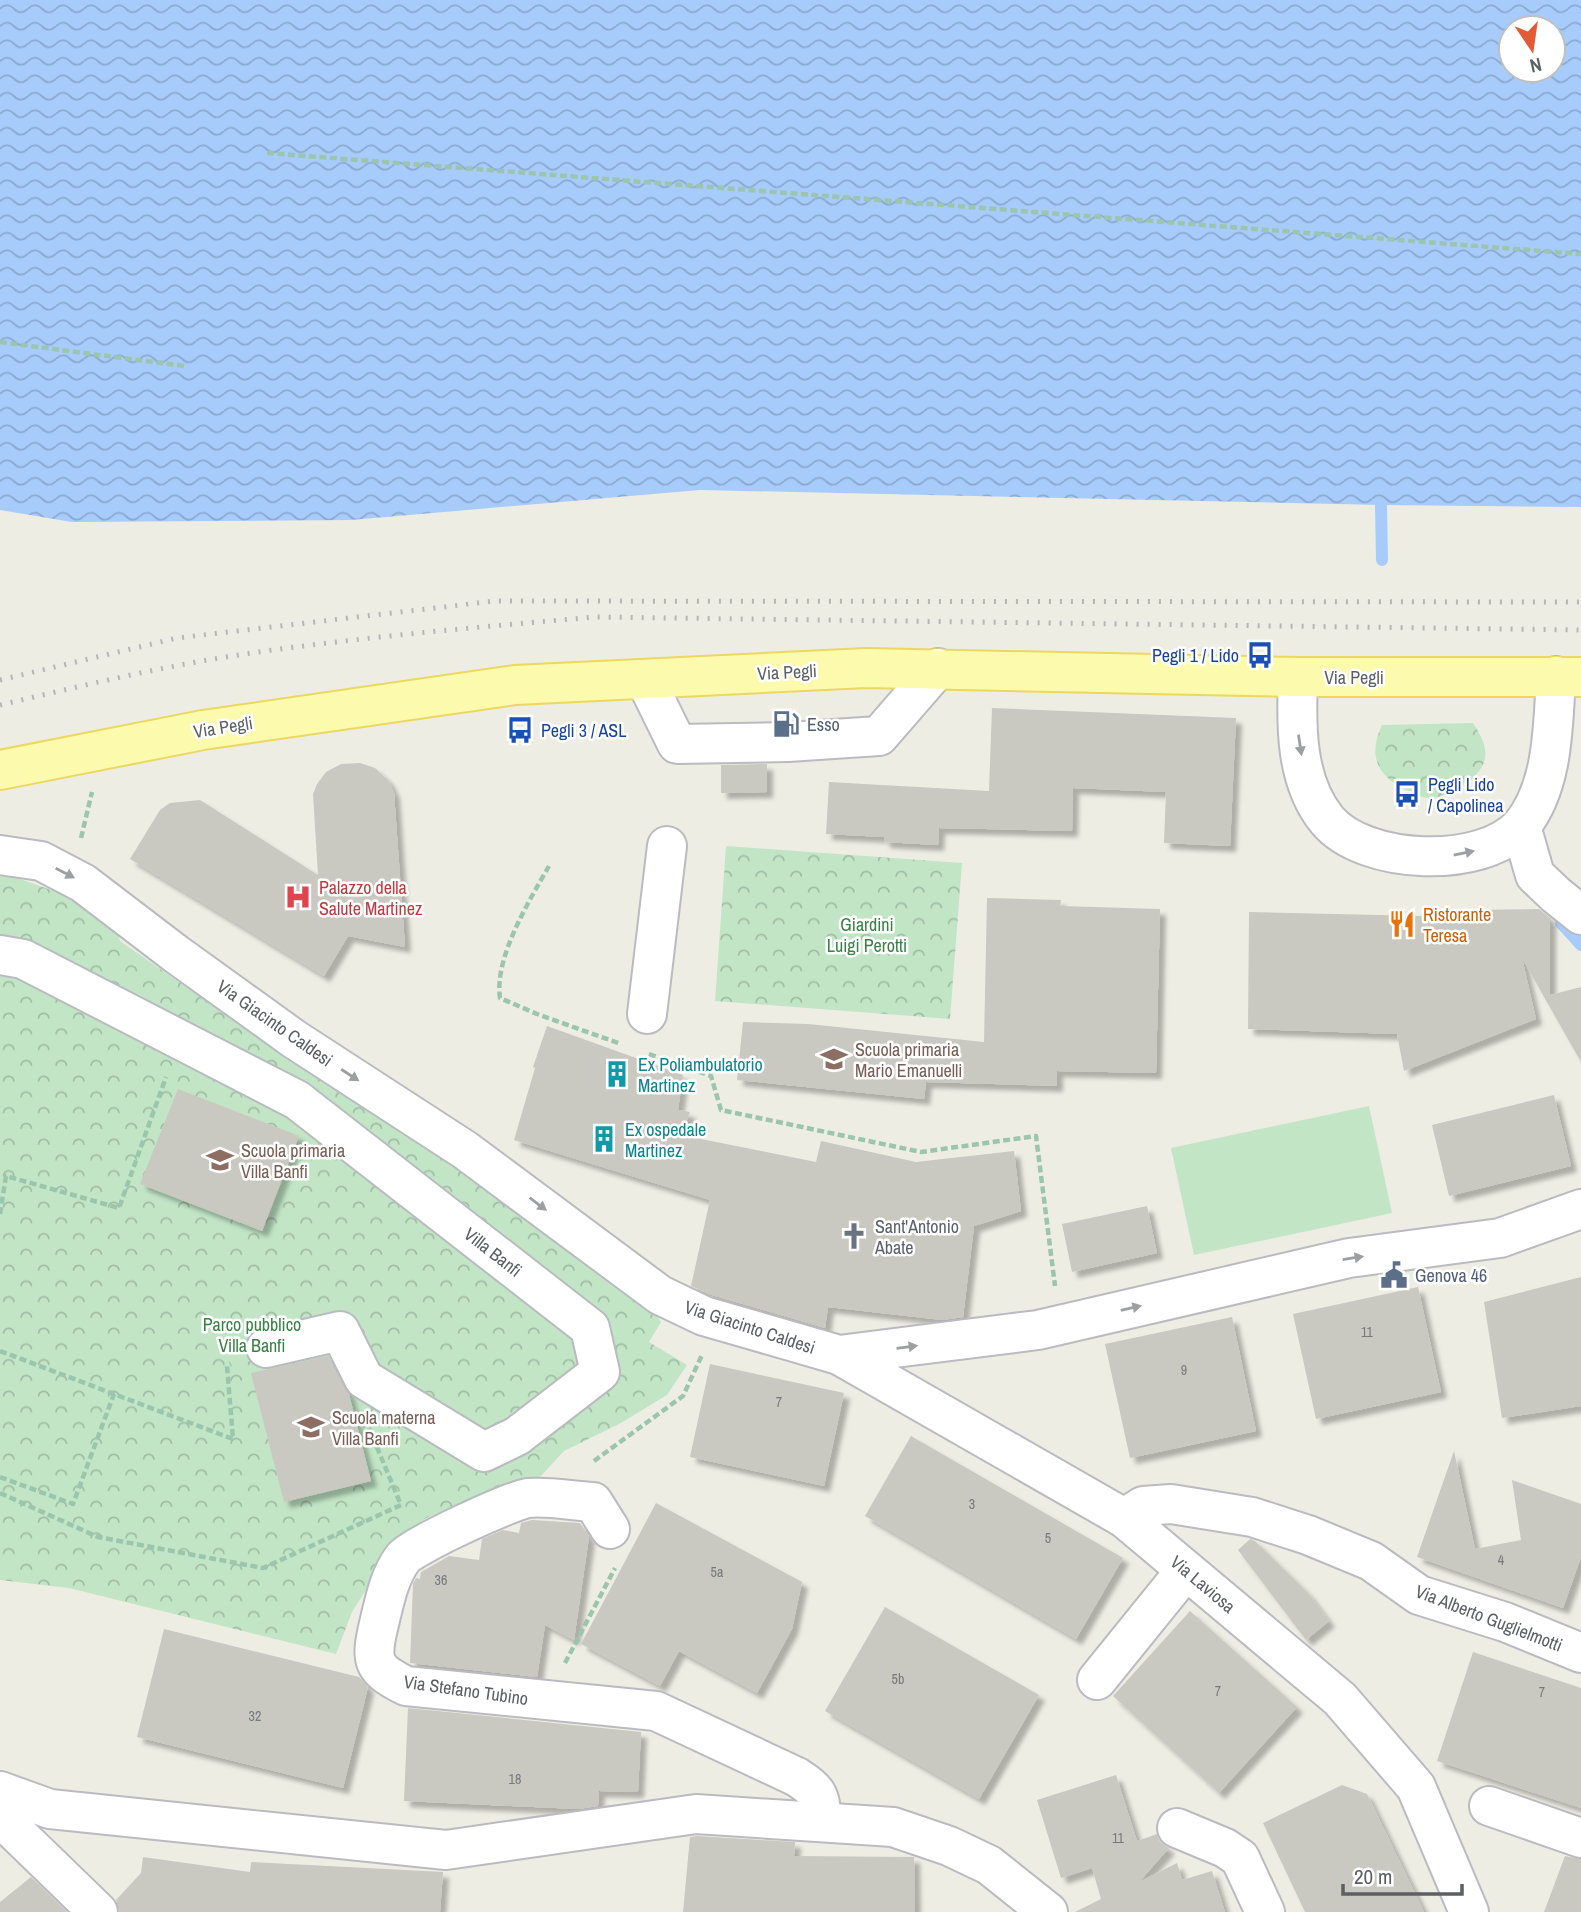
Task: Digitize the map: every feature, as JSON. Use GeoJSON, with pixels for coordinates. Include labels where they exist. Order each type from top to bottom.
{"type":"FeatureCollection","features":[{"type":"Feature","properties":{"kind":"main road","name":"Via Pegli"},"geometry":{"type":"LineString","coordinates":[[0,770],[203,730],[515,685],[866,667],[1298,677],[1568,676]]}},
{"type":"Feature","properties":{"kind":"street"},"geometry":{"type":"LineString","coordinates":[[645,679],[677,744],[788,742],[879,736],[939,668]]}},
{"type":"Feature","properties":{"kind":"street"},"geometry":{"type":"LineString","coordinates":[[1298,677],[1296,721],[1302,766],[1313,796],[1327,820],[1350,839],[1381,851],[1415,856],[1453,856],[1492,847],[1521,826],[1538,797],[1568,676]]}},
{"type":"Feature","properties":{"kind":"street"},"geometry":{"type":"LineString","coordinates":[[1521,826],[1535,875],[1581,915]]}},
{"type":"Feature","properties":{"kind":"street"},"geometry":{"type":"LineString","coordinates":[[647,1014],[667,846]]}},
{"type":"Feature","properties":{"kind":"street","name":"Via Giacinto Caldesi"},"geometry":{"type":"LineString","coordinates":[[0,855],[41,861],[83,883],[294,1039],[465,1150],[660,1295],[718,1320],[839,1355],[1038,1330],[1349,1258],[1500,1238],[1581,1209]]}},
{"type":"Feature","properties":{"kind":"street","name":"Villa Banfi"},"geometry":{"type":"LineString","coordinates":[[0,955],[23,959],[297,1100],[590,1328],[600,1372],[517,1436],[484,1451],[363,1379]]}},
{"type":"Feature","properties":{"kind":"street"},"geometry":{"type":"LineString","coordinates":[[266,1348],[340,1331],[363,1379]]}},
{"type":"Feature","properties":{"kind":"street","name":"Via Laviosa"},"geometry":{"type":"LineString","coordinates":[[839,1355],[1124,1518],[1340,1699],[1416,1787],[1469,1912]]}},
{"type":"Feature","properties":{"kind":"street","name":"Via Stefano Tubino"},"geometry":{"type":"LineString","coordinates":[[614,1545],[593,1502],[527,1498],[461,1524],[405,1556],[391,1578],[372,1652],[383,1675],[406,1686],[656,1711],[804,1781],[818,1793],[821,1821]]}},
{"type":"Feature","properties":{"kind":"street","name":"Via Alberto Guglielmotti"},"geometry":{"type":"LineString","coordinates":[[1124,1518],[1143,1506],[1171,1504],[1252,1517],[1308,1535],[1371,1561],[1419,1595],[1505,1622],[1581,1653]]}},
{"type":"Feature","properties":{"kind":"street"},"geometry":{"type":"LineString","coordinates":[[1097,1680],[1186,1570]]}},
{"type":"Feature","properties":{"kind":"street"},"geometry":{"type":"LineString","coordinates":[[0,1791],[50,1809],[446,1850],[696,1814],[893,1828],[949,1846],[989,1865],[1048,1912]]}},
{"type":"Feature","properties":{"kind":"street"},"geometry":{"type":"LineString","coordinates":[[1489,1806],[1581,1838]]}},
{"type":"Feature","properties":{"kind":"street"},"geometry":{"type":"LineString","coordinates":[[0,1817],[97,1912]]}},
{"type":"Feature","properties":{"kind":"street"},"geometry":{"type":"LineString","coordinates":[[1177,1828],[1225,1848],[1240,1858],[1265,1912]]}},
{"type":"Feature","properties":{"kind":"path"},"geometry":{"type":"LineString","coordinates":[[267,153],[1581,254]]}},
{"type":"Feature","properties":{"kind":"path"},"geometry":{"type":"LineString","coordinates":[[0,342],[184,366]]}},
{"type":"Feature","properties":{"kind":"path"},"geometry":{"type":"LineString","coordinates":[[71,877],[94,783]]}},
{"type":"Feature","properties":{"kind":"path"},"geometry":{"type":"LineString","coordinates":[[549,866],[518,922],[498,983],[500,998],[624,1045]]}},
{"type":"Feature","properties":{"kind":"path"},"geometry":{"type":"LineString","coordinates":[[0,1214],[6,1176],[119,1208],[179,1040]]}},
{"type":"Feature","properties":{"kind":"path"},"geometry":{"type":"LineString","coordinates":[[649,1054],[711,1076],[721,1110],[921,1152],[1036,1136],[1060,1325]]}},
{"type":"Feature","properties":{"kind":"path"},"geometry":{"type":"LineString","coordinates":[[589,1464],[683,1395],[718,1320]]}},
{"type":"Feature","properties":{"kind":"path"},"geometry":{"type":"LineString","coordinates":[[0,1351],[233,1439],[227,1366],[266,1348]]}},
{"type":"Feature","properties":{"kind":"path"},"geometry":{"type":"LineString","coordinates":[[0,1493],[98,1537],[263,1568],[401,1505],[369,1432],[363,1379]]}},
{"type":"Feature","properties":{"kind":"path"},"geometry":{"type":"LineString","coordinates":[[0,1477],[73,1504],[114,1394]]}},
{"type":"Feature","properties":{"kind":"path"},"geometry":{"type":"LineString","coordinates":[[545,1700],[614,1545]]}},
{"type":"Feature","properties":{"kind":"green space"},"geometry":{"type":"Polygon","coordinates":[[[1473,723],[1485,749],[1483,765],[1472,779],[1447,794],[1428,798],[1415,795],[1388,778],[1378,763],[1376,746],[1382,725],[1473,723]]]}},
{"type":"Feature","properties":{"kind":"green space","name":"Giardini Luigi Perotti"},"geometry":{"type":"Polygon","coordinates":[[[726,846],[962,863],[950,1019],[715,1001],[726,846]]]}},
{"type":"Feature","properties":{"kind":"green space","name":"Parco pubblico Villa Banfi"},"geometry":{"type":"Polygon","coordinates":[[[0,872],[57,892],[114,921],[120,941],[277,1050],[438,1152],[625,1293],[652,1309],[661,1322],[649,1342],[687,1365],[667,1395],[621,1423],[564,1451],[541,1476],[518,1488],[480,1495],[424,1519],[390,1552],[352,1612],[336,1654],[69,1588],[0,1580],[0,872]]]}},
{"type":"Feature","properties":{"kind":"green space"},"geometry":{"type":"Polygon","coordinates":[[[1369,1106],[1392,1213],[1194,1255],[1171,1148],[1369,1106]]]}},
{"type":"Feature","properties":{"kind":"water"},"geometry":{"type":"Polygon","coordinates":[[[0,0],[1581,0],[1581,507],[700,490],[351,520],[72,522],[0,510],[0,0]]]}},
{"type":"Feature","properties":{"kind":"building"},"geometry":{"type":"Polygon","coordinates":[[[992,708],[1236,718],[1230,846],[1164,843],[1166,792],[1073,788],[1072,831],[939,828],[938,845],[884,842],[884,837],[826,834],[829,782],[989,791],[992,708]]]}},
{"type":"Feature","properties":{"kind":"building","name":"Palazzo della Salute Martinez"},"geometry":{"type":"Polygon","coordinates":[[[360,763],[375,768],[388,780],[394,793],[405,947],[348,936],[324,976],[130,859],[160,810],[170,803],[200,800],[318,875],[313,794],[326,772],[341,764],[360,763]]]}},
{"type":"Feature","properties":{"kind":"building"},"geometry":{"type":"Polygon","coordinates":[[[767,764],[767,792],[721,793],[721,765],[767,764]]]}},
{"type":"Feature","properties":{"kind":"building"},"geometry":{"type":"Polygon","coordinates":[[[987,898],[1061,900],[1060,906],[1160,909],[1156,1073],[1057,1071],[1057,1086],[926,1082],[924,1099],[737,1080],[743,1022],[808,1024],[984,1042],[987,898]]]}},
{"type":"Feature","properties":{"kind":"building"},"geometry":{"type":"Polygon","coordinates":[[[1539,909],[1550,918],[1550,995],[1581,987],[1581,1062],[1522,958],[1536,1019],[1404,1071],[1397,1034],[1248,1029],[1249,912],[1467,917],[1467,910],[1539,909]]]}},
{"type":"Feature","properties":{"kind":"building","name":"Sant'Antonio Abate"},"geometry":{"type":"Polygon","coordinates":[[[547,1026],[683,1075],[678,1110],[690,1112],[681,1135],[816,1162],[821,1141],[916,1162],[1014,1151],[1021,1211],[974,1226],[963,1317],[942,1320],[828,1307],[825,1328],[712,1295],[691,1286],[710,1200],[514,1140],[547,1026]]]}},
{"type":"Feature","properties":{"kind":"building","name":"Scuola primaria Villa Banfi"},"geometry":{"type":"Polygon","coordinates":[[[178,1089],[299,1136],[262,1231],[140,1184],[178,1089]]]}},
{"type":"Feature","properties":{"kind":"building"},"geometry":{"type":"Polygon","coordinates":[[[1554,1095],[1571,1166],[1449,1196],[1432,1125],[1554,1095]]]}},
{"type":"Feature","properties":{"kind":"building"},"geometry":{"type":"Polygon","coordinates":[[[1147,1206],[1157,1253],[1072,1272],[1062,1224],[1147,1206]]]}},
{"type":"Feature","properties":{"kind":"building"},"geometry":{"type":"Polygon","coordinates":[[[1581,1277],[1581,1406],[1502,1418],[1484,1302],[1581,1277]]]}},
{"type":"Feature","properties":{"kind":"building"},"geometry":{"type":"Polygon","coordinates":[[[1418,1287],[1441,1392],[1316,1419],[1293,1314],[1418,1287]]]}},
{"type":"Feature","properties":{"kind":"building"},"geometry":{"type":"Polygon","coordinates":[[[1232,1317],[1256,1431],[1130,1458],[1105,1344],[1232,1317]]]}},
{"type":"Feature","properties":{"kind":"building","name":"Scuola materna Villa Banfi"},"geometry":{"type":"Polygon","coordinates":[[[328,1356],[349,1394],[371,1481],[284,1502],[251,1373],[328,1356]]]}},
{"type":"Feature","properties":{"kind":"building"},"geometry":{"type":"Polygon","coordinates":[[[710,1364],[844,1393],[824,1486],[690,1457],[710,1364]]]}},
{"type":"Feature","properties":{"kind":"building"},"geometry":{"type":"Polygon","coordinates":[[[911,1436],[1123,1558],[1076,1639],[865,1516],[911,1436]]]}},
{"type":"Feature","properties":{"kind":"building"},"geometry":{"type":"Polygon","coordinates":[[[1454,1451],[1475,1549],[1521,1540],[1512,1480],[1581,1504],[1581,1557],[1563,1608],[1417,1557],[1454,1451]]]}},
{"type":"Feature","properties":{"kind":"building"},"geometry":{"type":"Polygon","coordinates":[[[656,1503],[802,1582],[792,1629],[757,1693],[679,1651],[660,1686],[581,1644],[656,1503]]]}},
{"type":"Feature","properties":{"kind":"building"},"geometry":{"type":"Polygon","coordinates":[[[532,1520],[580,1523],[589,1537],[574,1640],[545,1625],[537,1677],[410,1663],[413,1584],[416,1578],[420,1579],[421,1572],[449,1556],[479,1560],[482,1539],[503,1530],[519,1533],[521,1523],[532,1520]]]}},
{"type":"Feature","properties":{"kind":"building"},"geometry":{"type":"Polygon","coordinates":[[[1250,1539],[1308,1593],[1329,1621],[1306,1640],[1238,1550],[1250,1539]]]}},
{"type":"Feature","properties":{"kind":"building"},"geometry":{"type":"Polygon","coordinates":[[[885,1607],[1039,1695],[979,1799],[825,1711],[885,1607]]]}},
{"type":"Feature","properties":{"kind":"building"},"geometry":{"type":"Polygon","coordinates":[[[1190,1611],[1297,1707],[1219,1793],[1113,1696],[1190,1611]]]}},
{"type":"Feature","properties":{"kind":"building"},"geometry":{"type":"Polygon","coordinates":[[[164,1629],[359,1677],[368,1687],[343,1788],[137,1737],[164,1629]]]}},
{"type":"Feature","properties":{"kind":"building"},"geometry":{"type":"Polygon","coordinates":[[[1473,1652],[1581,1688],[1581,1808],[1437,1761],[1473,1652]]]}},
{"type":"Feature","properties":{"kind":"building"},"geometry":{"type":"Polygon","coordinates":[[[408,1708],[641,1732],[638,1792],[599,1791],[598,1806],[578,1809],[404,1801],[408,1708]]]}},
{"type":"Feature","properties":{"kind":"building"},"geometry":{"type":"Polygon","coordinates":[[[1116,1775],[1137,1841],[1157,1834],[1160,1842],[1169,1848],[1139,1882],[1177,1863],[1182,1880],[1212,1871],[1225,1912],[1075,1912],[1101,1899],[1092,1868],[1061,1878],[1037,1800],[1116,1775]]]}},
{"type":"Feature","properties":{"kind":"building"},"geometry":{"type":"Polygon","coordinates":[[[1342,1785],[1367,1794],[1424,1912],[1305,1912],[1263,1823],[1342,1785]]]}},
{"type":"Feature","properties":{"kind":"building"},"geometry":{"type":"Polygon","coordinates":[[[690,1837],[795,1842],[794,1856],[914,1857],[915,1912],[683,1912],[690,1837]]]}},
{"type":"Feature","properties":{"kind":"building"},"geometry":{"type":"Polygon","coordinates":[[[1565,1856],[1581,1859],[1581,1912],[1544,1912],[1565,1856]]]}},
{"type":"Feature","properties":{"kind":"building"},"geometry":{"type":"Polygon","coordinates":[[[143,1857],[250,1872],[251,1862],[443,1872],[440,1912],[119,1912],[116,1900],[141,1873],[143,1857]]]}},
{"type":"Feature","properties":{"kind":"building"},"geometry":{"type":"Polygon","coordinates":[[[31,1877],[67,1912],[0,1912],[0,1902],[31,1877]]]}},
{"type":"Feature","properties":{"kind":"waterway"},"geometry":{"type":"LineString","coordinates":[[1381,505],[1382,560]]}},
{"type":"Feature","properties":{"kind":"waterway"},"geometry":{"type":"LineString","coordinates":[[1561,923],[1581,945]]}},
{"type":"Feature","properties":{"kind":"railway"},"geometry":{"type":"LineString","coordinates":[[0,680],[177,638],[495,601],[1581,602]]}},
{"type":"Feature","properties":{"kind":"railway"},"geometry":{"type":"LineString","coordinates":[[0,705],[153,670],[245,654],[376,637],[595,617],[1581,630]]}},
{"type":"Feature","properties":{"kind":"place","name":"Pegli 1 / Lido"},"geometry":{"type":"Point","coordinates":[1260,655]}},
{"type":"Feature","properties":{"kind":"place","name":"Esso"},"geometry":{"type":"Point","coordinates":[786,724]}},
{"type":"Feature","properties":{"kind":"place","name":"Pegli 3 / ASL"},"geometry":{"type":"Point","coordinates":[520,730]}},
{"type":"Feature","properties":{"kind":"place","name":"Pegli Lido / Capolinea"},"geometry":{"type":"Point","coordinates":[1407,794]}},
{"type":"Feature","properties":{"kind":"place","name":"Palazzo della Salute Martinez"},"geometry":{"type":"Point","coordinates":[298,897]}},
{"type":"Feature","properties":{"kind":"place","name":"Ristorante Teresa"},"geometry":{"type":"Point","coordinates":[1402,924]}},
{"type":"Feature","properties":{"kind":"place","name":"Scuola primaria Mario Emanuelli"},"geometry":{"type":"Point","coordinates":[834,1059]}},
{"type":"Feature","properties":{"kind":"place","name":"Ex Poliambulatorio Martinez"},"geometry":{"type":"Point","coordinates":[617,1074]}},
{"type":"Feature","properties":{"kind":"place","name":"Ex ospedale Martinez"},"geometry":{"type":"Point","coordinates":[604,1139]}},
{"type":"Feature","properties":{"kind":"place","name":"Scuola primaria Villa Banfi"},"geometry":{"type":"Point","coordinates":[220,1160]}},
{"type":"Feature","properties":{"kind":"place","name":"Sant'Antonio Abate"},"geometry":{"type":"Point","coordinates":[854,1236]}},
{"type":"Feature","properties":{"kind":"place","name":"Genova 46"},"geometry":{"type":"Point","coordinates":[1394,1275]}},
{"type":"Feature","properties":{"kind":"place","name":"Scuola materna Villa Banfi"},"geometry":{"type":"Point","coordinates":[311,1427]}}]}
